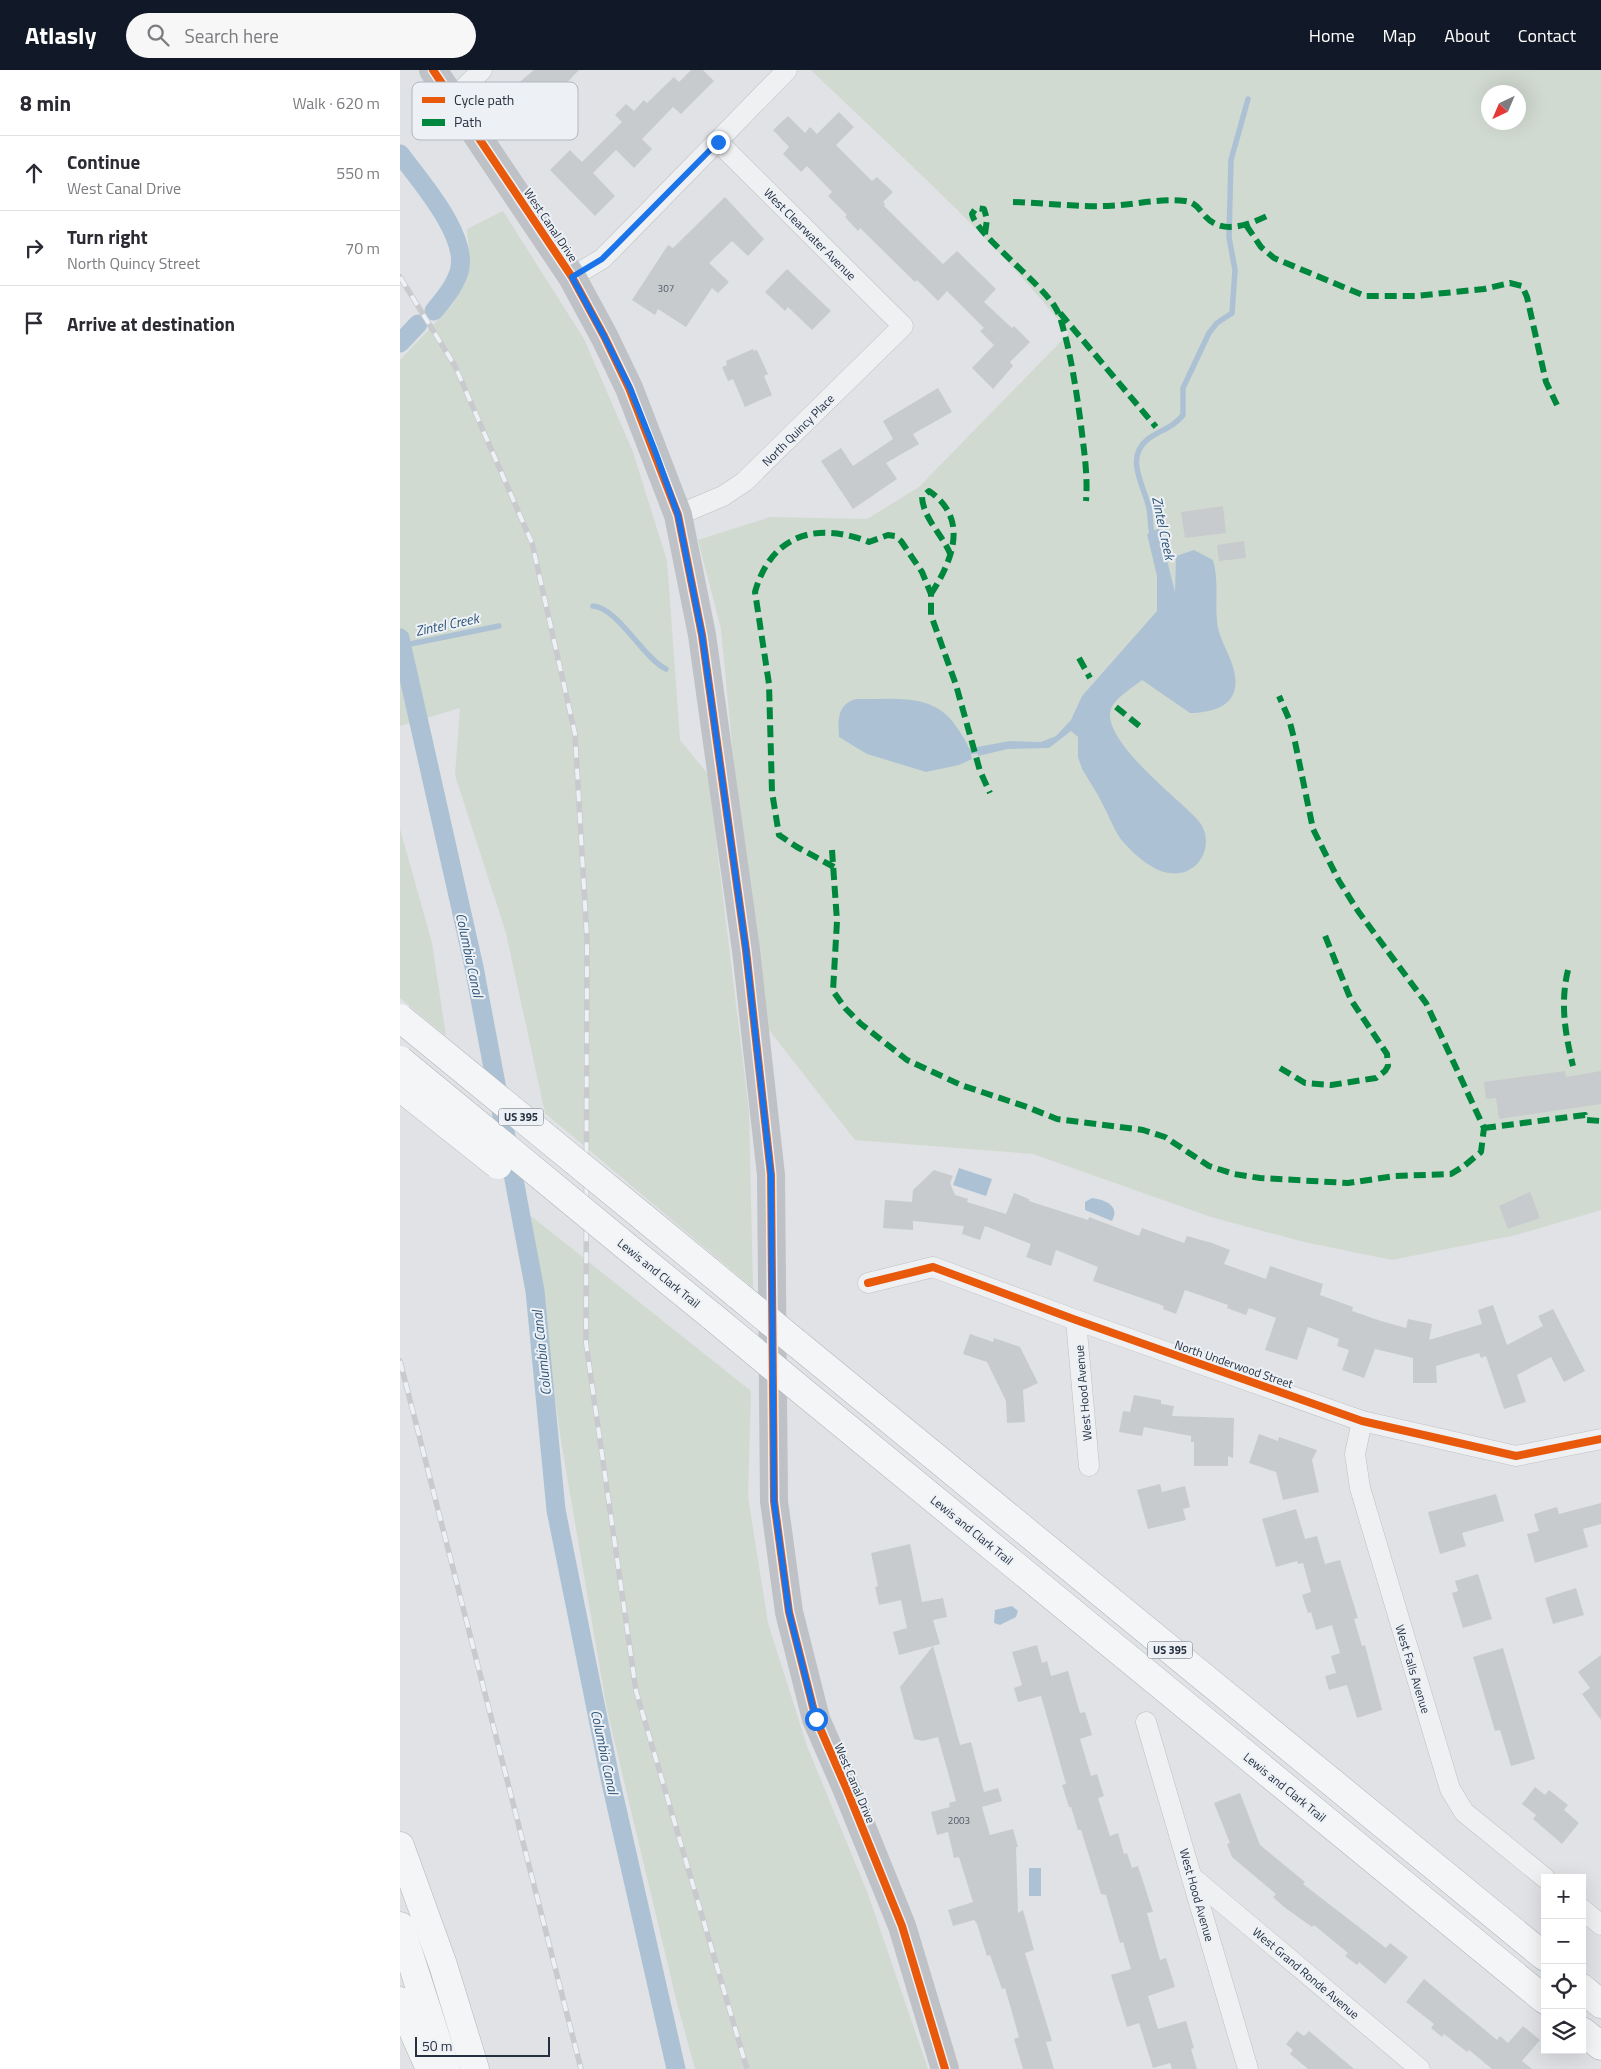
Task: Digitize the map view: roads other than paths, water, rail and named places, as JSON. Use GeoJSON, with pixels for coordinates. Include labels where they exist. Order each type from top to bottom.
{"type":"FeatureCollection","features":[{"type":"Feature","properties":{"kind":"highway","name":"US 395"},"geometry":{"type":"LineString","coordinates":[[400,1018],[1541,1955]]}},
{"type":"Feature","properties":{"kind":"highway","name":"Lewis and Clark Trail"},"geometry":{"type":"LineString","coordinates":[[400,1060],[1541,1997]]}},
{"type":"Feature","properties":{"kind":"highway"},"geometry":{"type":"LineString","coordinates":[[400,1087],[525,1185],[628,1247]]}},
{"type":"Feature","properties":{"kind":"highway"},"geometry":{"type":"LineString","coordinates":[[400,1846],[454,2000],[475,2069]]}},
{"type":"Feature","properties":{"kind":"highway"},"geometry":{"type":"LineString","coordinates":[[400,1864],[454,2000]]}},
{"type":"Feature","properties":{"kind":"highway"},"geometry":{"type":"LineString","coordinates":[[400,1926],[446,2069]]}},
{"type":"Feature","properties":{"kind":"highway"},"geometry":{"type":"LineString","coordinates":[[1586,1991],[1601,2004]]}},
{"type":"Feature","properties":{"kind":"highway"},"geometry":{"type":"LineString","coordinates":[[400,2001],[430,2069]]}},
{"type":"Feature","properties":{"kind":"highway"},"geometry":{"type":"LineString","coordinates":[[1586,2034],[1601,2046]]}},
{"type":"Feature","properties":{"kind":"street","name":"West Canal Drive"},"geometry":{"type":"LineString","coordinates":[[433,70],[442,82]]}},
{"type":"Feature","properties":{"kind":"street"},"geometry":{"type":"LineString","coordinates":[[470,82],[482,70]]}},
{"type":"Feature","properties":{"kind":"street"},"geometry":{"type":"LineString","coordinates":[[572,277],[602,259],[787,70]]}},
{"type":"Feature","properties":{"kind":"street","name":"West Canal Drive"},"geometry":{"type":"LineString","coordinates":[[481,140],[572,277],[604,336],[630,388],[678,515],[702,635],[746,950],[771,1175],[774,1501],[789,1612],[816,1719],[902,1926],[945,2069]]}},
{"type":"Feature","properties":{"kind":"street","name":"West Clearwater Avenue"},"geometry":{"type":"LineString","coordinates":[[718,142],[903,326]]}},
{"type":"Feature","properties":{"kind":"street","name":"North Quincy Place"},"geometry":{"type":"LineString","coordinates":[[678,515],[723,496],[744,482],[903,326]]}},
{"type":"Feature","properties":{"kind":"street","name":"North Underwood Street"},"geometry":{"type":"LineString","coordinates":[[868,1283],[933,1267],[1076,1320],[1362,1421],[1516,1456],[1601,1439]]}},
{"type":"Feature","properties":{"kind":"street","name":"West Hood Avenue"},"geometry":{"type":"LineString","coordinates":[[1076,1320],[1089,1466]]}},
{"type":"Feature","properties":{"kind":"street","name":"West Falls Avenue"},"geometry":{"type":"LineString","coordinates":[[1362,1421],[1355,1454],[1360,1488],[1450,1789],[1464,1812],[1541,1875]]}},
{"type":"Feature","properties":{"kind":"street","name":"West Hood Avenue"},"geometry":{"type":"LineString","coordinates":[[1146,1722],[1248,2069]]}},
{"type":"Feature","properties":{"kind":"street","name":"West Grand Ronde Avenue"},"geometry":{"type":"LineString","coordinates":[[1192,1877],[1420,2069]]}},
{"type":"Feature","properties":{"kind":"street"},"geometry":{"type":"LineString","coordinates":[[1586,1912],[1601,1925]]}},
{"type":"Feature","properties":{"kind":"water"},"geometry":{"type":"Polygon","coordinates":[[[1159,528],[1175,592],[1176,556],[1194,550],[1213,560],[1216,576],[1218,626],[1235,674],[1235,685],[1229,700],[1213,710],[1190,713],[1142,680],[1113,705],[1110,717],[1115,732],[1126,748],[1157,782],[1196,818],[1206,837],[1203,856],[1190,870],[1180,873],[1163,872],[1151,866],[1121,840],[1082,769],[1078,757],[1078,737],[1071,731],[1049,748],[1008,749],[978,756],[977,747],[1010,741],[1041,742],[1056,736],[1071,720],[1082,696],[1157,611],[1157,576],[1147,534],[1159,528]]]}},
{"type":"Feature","properties":{"kind":"water"},"geometry":{"type":"Polygon","coordinates":[[[856,699],[909,700],[933,706],[944,712],[953,722],[967,744],[972,759],[959,765],[926,772],[867,754],[839,737],[839,719],[842,709],[850,701],[856,699]]]}},
{"type":"Feature","properties":{"kind":"water"},"geometry":{"type":"Polygon","coordinates":[[[959,1168],[992,1179],[986,1196],[953,1185],[959,1168]]]}},
{"type":"Feature","properties":{"kind":"water"},"geometry":{"type":"Polygon","coordinates":[[[1092,1198],[1107,1202],[1113,1208],[1114,1216],[1112,1221],[1085,1210],[1085,1202],[1092,1198]]]}},
{"type":"Feature","properties":{"kind":"water"},"geometry":{"type":"Polygon","coordinates":[[[1012,1606],[1018,1611],[1016,1617],[1000,1625],[994,1623],[995,1610],[1012,1606]]]}},
{"type":"Feature","properties":{"kind":"water"},"geometry":{"type":"Polygon","coordinates":[[[1029,1868],[1041,1868],[1041,1896],[1029,1896],[1029,1868]]]}},
{"type":"Feature","properties":{"kind":"waterway","name":"Zintel Creek"},"geometry":{"type":"LineString","coordinates":[[1153,539],[1149,508],[1136,463],[1137,455],[1141,446],[1148,439],[1171,426],[1183,415],[1183,388],[1209,333],[1217,323],[1232,313],[1235,270],[1229,237],[1231,160],[1248,99]]}},
{"type":"Feature","properties":{"kind":"waterway","name":"Columbia Canal"},"geometry":{"type":"LineString","coordinates":[[400,154],[441,210],[457,243],[460,258],[459,272],[452,288],[434,311]]}},
{"type":"Feature","properties":{"kind":"waterway","name":"Columbia Canal"},"geometry":{"type":"LineString","coordinates":[[400,343],[418,324]]}},
{"type":"Feature","properties":{"kind":"waterway","name":"Zintel Creek"},"geometry":{"type":"LineString","coordinates":[[593,606],[611,615],[649,655],[666,669]]}},
{"type":"Feature","properties":{"kind":"waterway","name":"Zintel Creek"},"geometry":{"type":"LineString","coordinates":[[400,646],[499,626]]}},
{"type":"Feature","properties":{"kind":"waterway","name":"Columbia Canal"},"geometry":{"type":"LineString","coordinates":[[400,638],[474,967],[535,1291],[556,1510],[611,1783],[676,2069]]}},
{"type":"Feature","properties":{"kind":"waterway","name":"Zintel Creek"},"geometry":{"type":"LineString","coordinates":[[964,752],[985,750]]}},
{"type":"Feature","properties":{"kind":"railway"},"geometry":{"type":"LineString","coordinates":[[400,277],[455,366],[532,543],[575,734],[587,939],[586,1343],[636,1691],[747,2069]]}},
{"type":"Feature","properties":{"kind":"railway"},"geometry":{"type":"LineString","coordinates":[[400,1361],[581,2069]]}}]}
